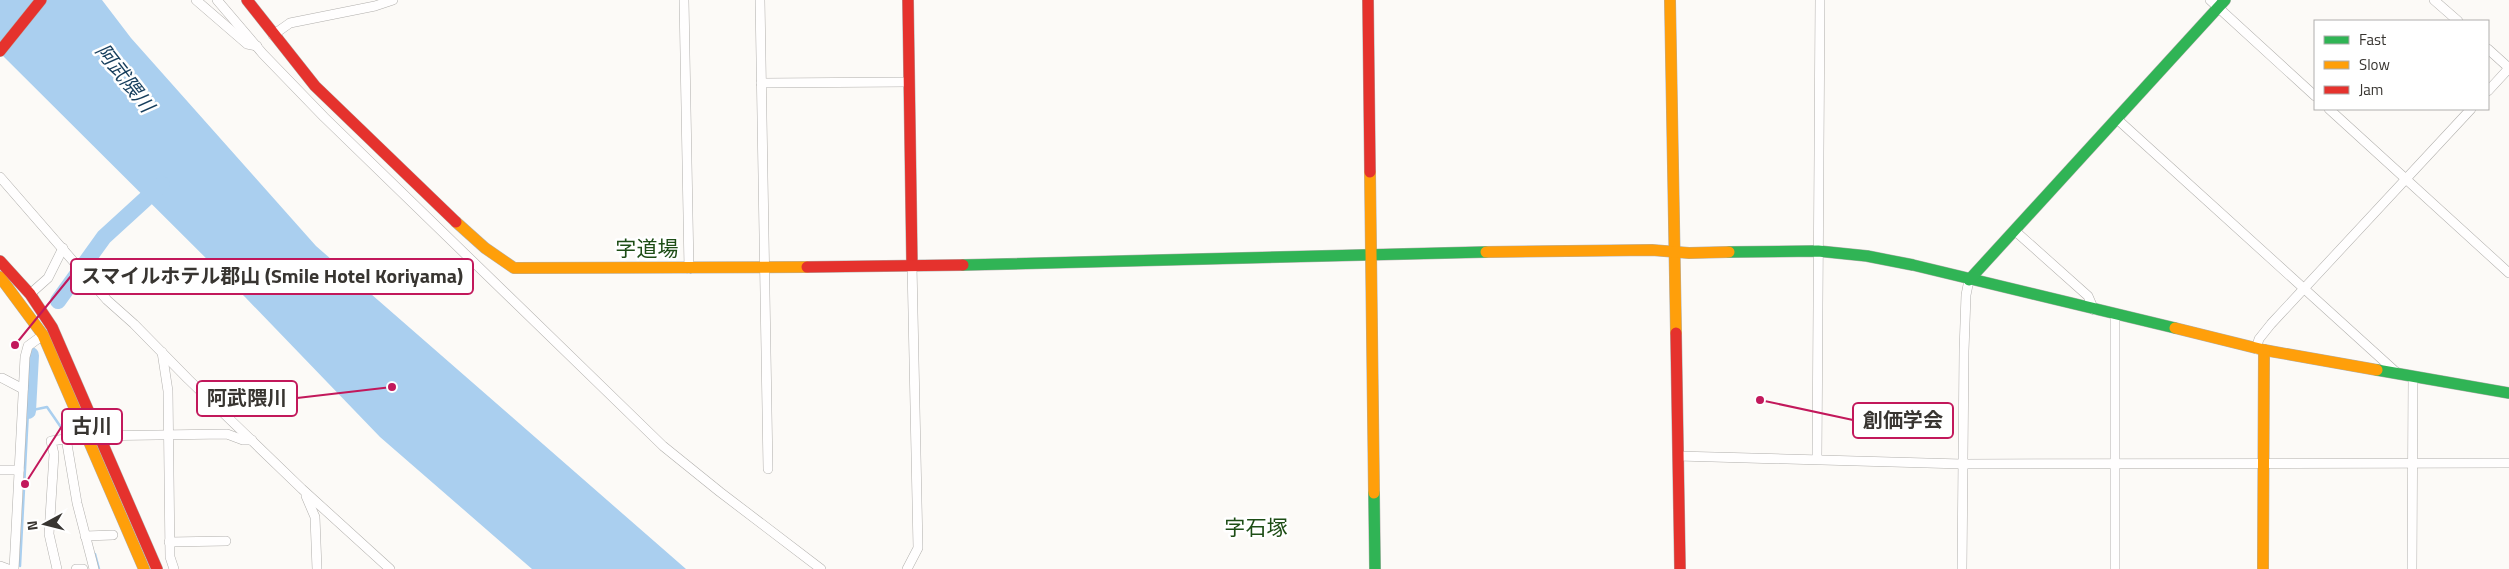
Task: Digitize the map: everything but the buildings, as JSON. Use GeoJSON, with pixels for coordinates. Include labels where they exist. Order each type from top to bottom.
{"type":"FeatureCollection","features":[{"type":"Feature","properties":{"kind":"street"},"geometry":{"type":"LineString","coordinates":[[0,51],[41,0]]}},
{"type":"Feature","properties":{"kind":"street"},"geometry":{"type":"LineString","coordinates":[[196,0],[247,44],[257,46]]}},
{"type":"Feature","properties":{"kind":"street"},"geometry":{"type":"LineString","coordinates":[[217,0],[257,46],[324,116],[662,446],[821,569]]}},
{"type":"Feature","properties":{"kind":"street"},"geometry":{"type":"LineString","coordinates":[[247,0],[314,86],[449,216],[504,262],[514,268],[532,270],[689,269],[1372,256],[1440,252],[1674,251],[1689,253],[1818,251],[1866,256],[2260,349],[2509,393]]}},
{"type":"Feature","properties":{"kind":"street"},"geometry":{"type":"LineString","coordinates":[[273,35],[290,23],[375,6],[393,0]]}},
{"type":"Feature","properties":{"kind":"street"},"geometry":{"type":"LineString","coordinates":[[684,0],[689,269]]}},
{"type":"Feature","properties":{"kind":"street"},"geometry":{"type":"LineString","coordinates":[[760,0],[768,469]]}},
{"type":"Feature","properties":{"kind":"street"},"geometry":{"type":"LineString","coordinates":[[907,569],[918,548],[908,0]]}},
{"type":"Feature","properties":{"kind":"street"},"geometry":{"type":"LineString","coordinates":[[1368,0],[1376,569]]}},
{"type":"Feature","properties":{"kind":"street"},"geometry":{"type":"LineString","coordinates":[[1670,0],[1680,569]]}},
{"type":"Feature","properties":{"kind":"street"},"geometry":{"type":"LineString","coordinates":[[1817,459],[1820,0]]}},
{"type":"Feature","properties":{"kind":"street"},"geometry":{"type":"LineString","coordinates":[[2434,0],[2457,20]]}},
{"type":"Feature","properties":{"kind":"street"},"geometry":{"type":"LineString","coordinates":[[1962,569],[1962,464],[1966,295],[1969,280],[2117,119],[2218,2],[2314,95]]}},
{"type":"Feature","properties":{"kind":"street"},"geometry":{"type":"LineString","coordinates":[[2489,50],[2509,68],[2489,90]]}},
{"type":"Feature","properties":{"kind":"street"},"geometry":{"type":"LineString","coordinates":[[761,83],[909,82]]}},
{"type":"Feature","properties":{"kind":"street"},"geometry":{"type":"LineString","coordinates":[[2330,110],[2509,273]]}},
{"type":"Feature","properties":{"kind":"street"},"geometry":{"type":"LineString","coordinates":[[2263,569],[2263,463],[2259,339],[2470,110]]}},
{"type":"Feature","properties":{"kind":"street"},"geometry":{"type":"LineString","coordinates":[[2117,119],[2396,372]]}},
{"type":"Feature","properties":{"kind":"street"},"geometry":{"type":"LineString","coordinates":[[0,177],[107,300],[302,489],[390,569]]}},
{"type":"Feature","properties":{"kind":"street"},"geometry":{"type":"LineString","coordinates":[[2014,230],[2088,296],[2094,310]]}},
{"type":"Feature","properties":{"kind":"street"},"geometry":{"type":"LineString","coordinates":[[30,294],[48,278],[63,248]]}},
{"type":"Feature","properties":{"kind":"street"},"geometry":{"type":"LineString","coordinates":[[0,261],[30,294],[52,327],[157,569]]}},
{"type":"Feature","properties":{"kind":"street"},"geometry":{"type":"LineString","coordinates":[[0,278],[19,300],[43,336],[144,569]]}},
{"type":"Feature","properties":{"kind":"street"},"geometry":{"type":"LineString","coordinates":[[2115,315],[2115,569]]}},
{"type":"Feature","properties":{"kind":"street"},"geometry":{"type":"LineString","coordinates":[[14,569],[26,350],[43,336]]}},
{"type":"Feature","properties":{"kind":"street"},"geometry":{"type":"LineString","coordinates":[[162,352],[168,392],[169,542],[170,557],[174,569]]}},
{"type":"Feature","properties":{"kind":"street"},"geometry":{"type":"LineString","coordinates":[[2412,569],[2413,376]]}},
{"type":"Feature","properties":{"kind":"street"},"geometry":{"type":"LineString","coordinates":[[1,378],[23,389]]}},
{"type":"Feature","properties":{"kind":"street"},"geometry":{"type":"LineString","coordinates":[[57,569],[49,534],[54,454],[51,441],[86,436],[227,434],[243,440],[252,440]]}},
{"type":"Feature","properties":{"kind":"street"},"geometry":{"type":"LineString","coordinates":[[66,438],[85,536],[94,569]]}},
{"type":"Feature","properties":{"kind":"street"},"geometry":{"type":"LineString","coordinates":[[1678,456],[1962,464],[2509,463]]}},
{"type":"Feature","properties":{"kind":"street"},"geometry":{"type":"LineString","coordinates":[[0,470],[18,470]]}},
{"type":"Feature","properties":{"kind":"street"},"geometry":{"type":"LineString","coordinates":[[302,489],[315,517],[316,569]]}},
{"type":"Feature","properties":{"kind":"street"},"geometry":{"type":"LineString","coordinates":[[85,536],[112,535]]}},
{"type":"Feature","properties":{"kind":"street"},"geometry":{"type":"LineString","coordinates":[[169,542],[226,541]]}},
{"type":"Feature","properties":{"kind":"street"},"geometry":{"type":"LineString","coordinates":[[0,566],[8,569]]}},
{"type":"Feature","properties":{"kind":"street"},"geometry":{"type":"LineString","coordinates":[[76,569],[83,569]]}},
{"type":"Feature","properties":{"kind":"water"},"geometry":{"type":"Polygon","coordinates":[[[0,0],[102,0],[131,38],[316,246],[686,569],[532,569],[380,437],[245,297],[0,53],[0,0]]]}},
{"type":"Feature","properties":{"kind":"waterway"},"geometry":{"type":"LineString","coordinates":[[58,301],[104,237],[162,184]]}},
{"type":"Feature","properties":{"kind":"waterway"},"geometry":{"type":"LineString","coordinates":[[28,411],[31,355]]}},
{"type":"Feature","properties":{"kind":"waterway"},"geometry":{"type":"LineString","coordinates":[[20,566],[28,411],[47,407],[67,436]]}},
{"type":"Feature","properties":{"kind":"waterway"},"geometry":{"type":"LineString","coordinates":[[95,554],[99,569]]}},
{"type":"Feature","properties":{"kind":"traffic: fast"},"geometry":{"type":"LineString","coordinates":[[1969,280],[2225,0]]}},
{"type":"Feature","properties":{"kind":"traffic: fast"},"geometry":{"type":"LineString","coordinates":[[1729,252],[1818,251],[1867,256],[1913,265],[2175,328]]}},
{"type":"Feature","properties":{"kind":"traffic: fast"},"geometry":{"type":"LineString","coordinates":[[963,265],[1486,252]]}},
{"type":"Feature","properties":{"kind":"traffic: fast"},"geometry":{"type":"LineString","coordinates":[[2377,370],[2509,393]]}},
{"type":"Feature","properties":{"kind":"traffic: fast"},"geometry":{"type":"LineString","coordinates":[[1374,493],[1375,569]]}},
{"type":"Feature","properties":{"kind":"traffic: slow"},"geometry":{"type":"LineString","coordinates":[[1670,0],[1676,333]]}},
{"type":"Feature","properties":{"kind":"traffic: slow"},"geometry":{"type":"LineString","coordinates":[[1370,172],[1374,493]]}},
{"type":"Feature","properties":{"kind":"traffic: slow"},"geometry":{"type":"LineString","coordinates":[[456,222],[485,248],[514,268],[807,267]]}},
{"type":"Feature","properties":{"kind":"traffic: slow"},"geometry":{"type":"LineString","coordinates":[[1486,252],[1652,250],[1689,253],[1729,252]]}},
{"type":"Feature","properties":{"kind":"traffic: slow"},"geometry":{"type":"LineString","coordinates":[[0,277],[43,335],[144,569]]}},
{"type":"Feature","properties":{"kind":"traffic: slow"},"geometry":{"type":"LineString","coordinates":[[2175,328],[2264,350],[2377,370]]}},
{"type":"Feature","properties":{"kind":"traffic: slow"},"geometry":{"type":"LineString","coordinates":[[2263,569],[2264,350]]}},
{"type":"Feature","properties":{"kind":"traffic: jam"},"geometry":{"type":"LineString","coordinates":[[0,51],[41,0]]}},
{"type":"Feature","properties":{"kind":"traffic: jam"},"geometry":{"type":"LineString","coordinates":[[247,0],[315,86],[456,222]]}},
{"type":"Feature","properties":{"kind":"traffic: jam"},"geometry":{"type":"LineString","coordinates":[[908,0],[912,265]]}},
{"type":"Feature","properties":{"kind":"traffic: jam"},"geometry":{"type":"LineString","coordinates":[[1368,0],[1370,172]]}},
{"type":"Feature","properties":{"kind":"traffic: jam"},"geometry":{"type":"LineString","coordinates":[[0,261],[30,294],[52,327],[157,569]]}},
{"type":"Feature","properties":{"kind":"traffic: jam"},"geometry":{"type":"LineString","coordinates":[[807,267],[963,265]]}},
{"type":"Feature","properties":{"kind":"traffic: jam"},"geometry":{"type":"LineString","coordinates":[[1676,333],[1680,569]]}},
{"type":"Feature","properties":{"kind":"place","name":"スマイルホテル郡山 (Smile Hotel Koriyama)"},"geometry":{"type":"Point","coordinates":[15,345]}},
{"type":"Feature","properties":{"kind":"place","name":"阿武隈川"},"geometry":{"type":"Point","coordinates":[392,387]}},
{"type":"Feature","properties":{"kind":"place","name":"創価学会"},"geometry":{"type":"Point","coordinates":[1760,400]}},
{"type":"Feature","properties":{"kind":"place","name":"古川"},"geometry":{"type":"Point","coordinates":[25,484]}},
{"type":"Feature","properties":{"kind":"district","name":"字道場"},"geometry":{"type":"Point","coordinates":[647,249]}},
{"type":"Feature","properties":{"kind":"district","name":"字石塚"},"geometry":{"type":"Point","coordinates":[1256,528]}}]}
